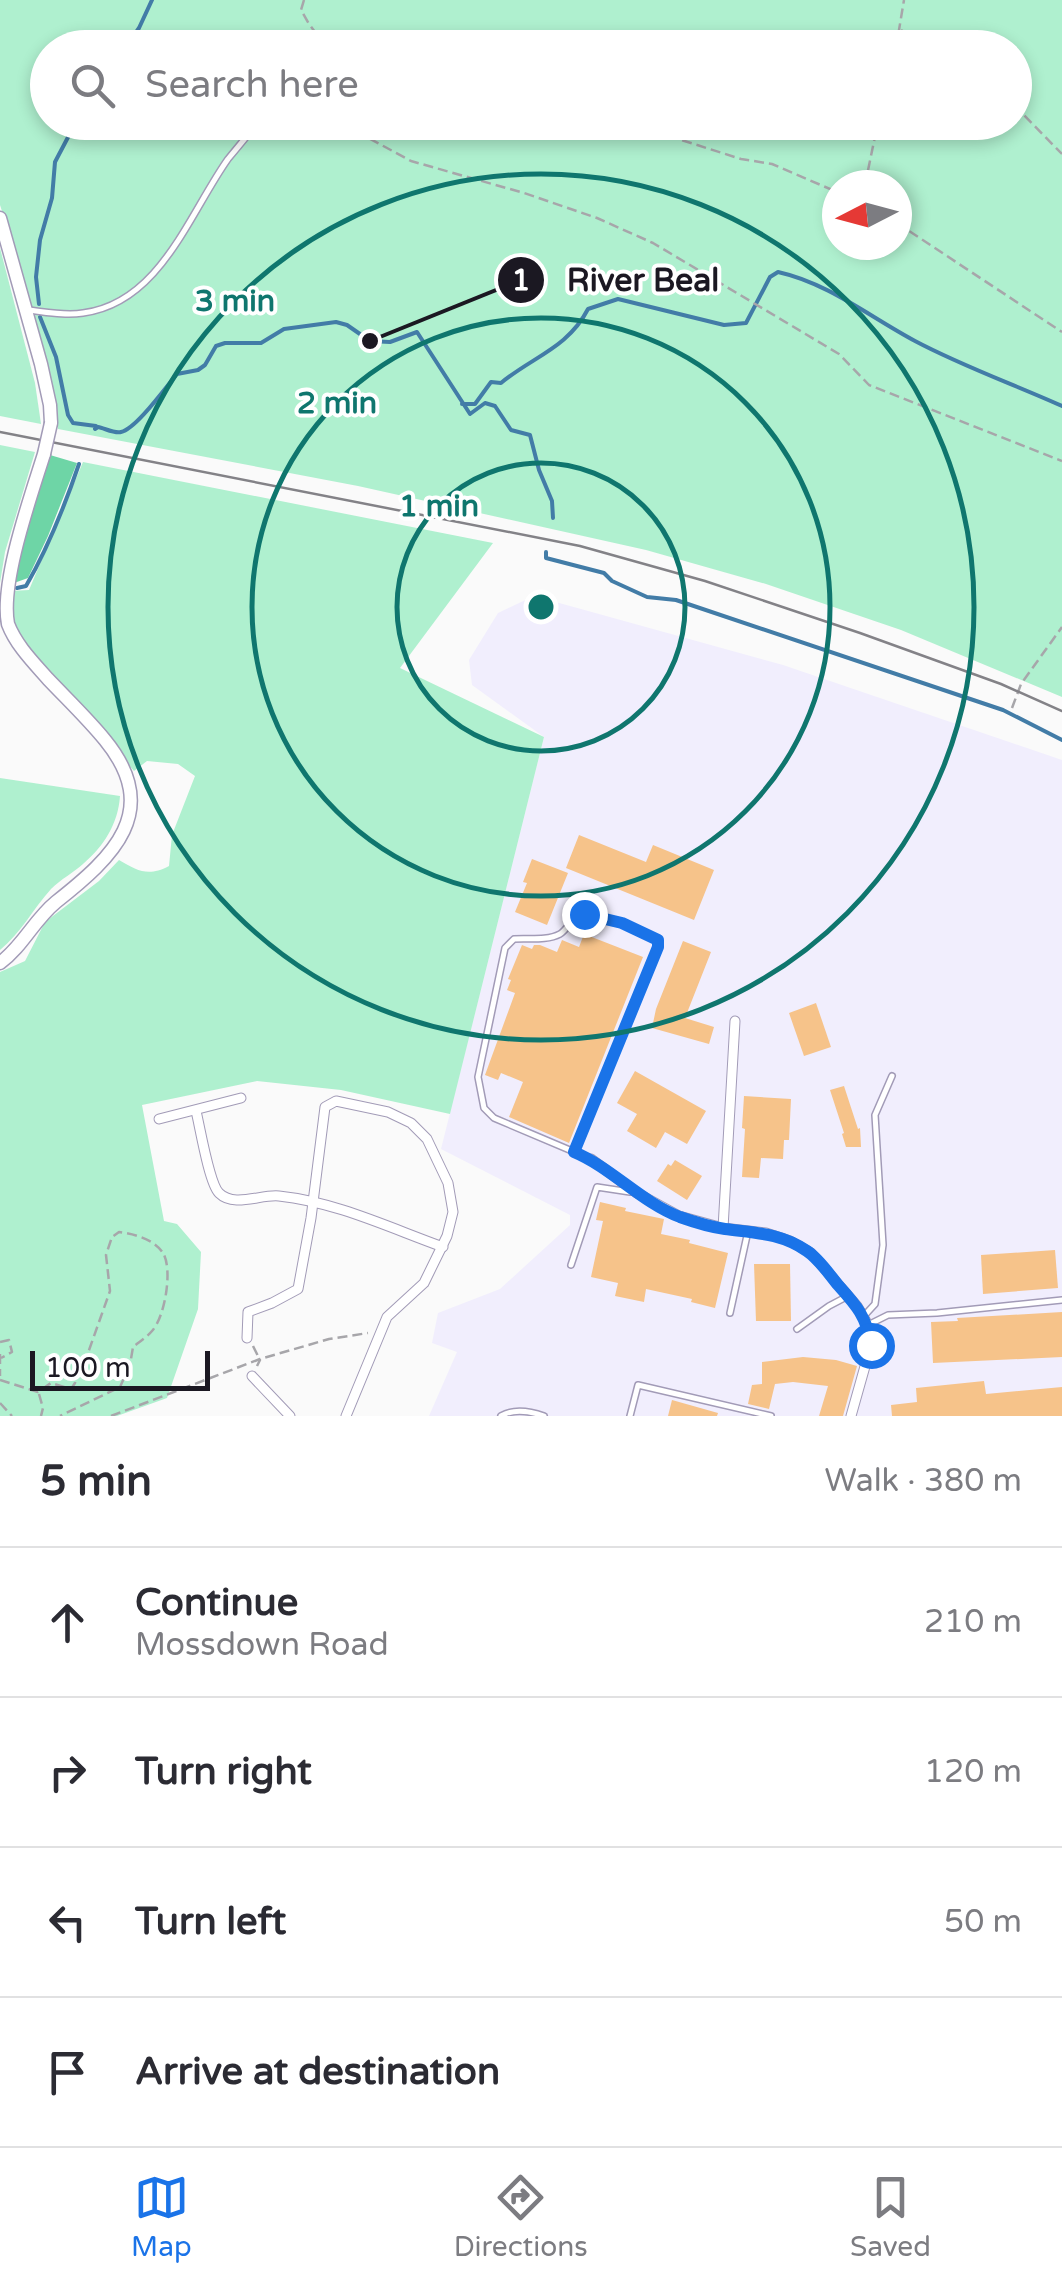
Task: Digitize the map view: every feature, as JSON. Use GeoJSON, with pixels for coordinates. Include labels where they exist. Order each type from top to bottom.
{"type":"FeatureCollection","features":[{"type":"Feature","properties":{"kind":"street"},"geometry":{"type":"LineString","coordinates":[[0,218],[41,364],[51,423],[10,562],[5,603],[8,622],[18,644],[105,740],[129,781],[132,803],[126,829],[110,853],[53,904],[20,947],[0,964]]}},
{"type":"Feature","properties":{"kind":"street"},"geometry":{"type":"LineString","coordinates":[[723,1228],[735,1021]]}},
{"type":"Feature","properties":{"kind":"street"},"geometry":{"type":"LineString","coordinates":[[159,1119],[242,1098]]}},
{"type":"Feature","properties":{"kind":"street"},"geometry":{"type":"LineString","coordinates":[[247,1338],[248,1312],[298,1289],[325,1107],[336,1101],[388,1112],[411,1123],[427,1140],[448,1183],[453,1212],[448,1236],[424,1284],[387,1317],[346,1416]]}},
{"type":"Feature","properties":{"kind":"street"},"geometry":{"type":"LineString","coordinates":[[196,1111],[212,1178],[217,1192],[227,1198],[244,1200],[272,1195],[336,1207],[442,1247]]}},
{"type":"Feature","properties":{"kind":"street"},"geometry":{"type":"LineString","coordinates":[[590,1159],[637,1193],[679,1216],[723,1228],[766,1233],[790,1240],[811,1253],[866,1320],[871,1345],[851,1416]]}},
{"type":"Feature","properties":{"kind":"street"},"geometry":{"type":"LineString","coordinates":[[252,1376],[290,1416]]}},
{"type":"Feature","properties":{"kind":"lane"},"geometry":{"type":"LineString","coordinates":[[25,309],[81,314],[125,298],[162,263],[243,140]]}},
{"type":"Feature","properties":{"kind":"lane"},"geometry":{"type":"LineString","coordinates":[[574,1152],[658,947],[658,940],[622,923],[584,914],[555,936],[514,939],[505,948],[478,1077],[484,1108],[494,1118],[590,1159]]}},
{"type":"Feature","properties":{"kind":"lane"},"geometry":{"type":"LineString","coordinates":[[866,1320],[875,1304],[882,1245],[875,1114],[892,1076]]}},
{"type":"Feature","properties":{"kind":"lane"},"geometry":{"type":"LineString","coordinates":[[571,1266],[597,1186],[637,1193]]}},
{"type":"Feature","properties":{"kind":"lane"},"geometry":{"type":"LineString","coordinates":[[730,1313],[748,1231]]}},
{"type":"Feature","properties":{"kind":"lane"},"geometry":{"type":"LineString","coordinates":[[797,1329],[848,1296]]}},
{"type":"Feature","properties":{"kind":"lane"},"geometry":{"type":"LineString","coordinates":[[866,1320],[1062,1300]]}},
{"type":"Feature","properties":{"kind":"lane"},"geometry":{"type":"LineString","coordinates":[[630,1416],[638,1385],[771,1416]]}},
{"type":"Feature","properties":{"kind":"lane"},"geometry":{"type":"LineString","coordinates":[[502,1416],[516,1411],[544,1416]]}},
{"type":"Feature","properties":{"kind":"path"},"geometry":{"type":"LineString","coordinates":[[304,0],[301,10],[315,30]]}},
{"type":"Feature","properties":{"kind":"path"},"geometry":{"type":"LineString","coordinates":[[898,0],[904,3],[901,30]]}},
{"type":"Feature","properties":{"kind":"path"},"geometry":{"type":"LineString","coordinates":[[1032,123],[1062,154]]}},
{"type":"Feature","properties":{"kind":"path"},"geometry":{"type":"LineString","coordinates":[[373,140],[411,160],[524,192],[639,236],[840,354],[869,385],[1062,461]]}},
{"type":"Feature","properties":{"kind":"path"},"geometry":{"type":"LineString","coordinates":[[681,140],[741,159],[772,164],[822,186]]}},
{"type":"Feature","properties":{"kind":"path"},"geometry":{"type":"LineString","coordinates":[[869,170],[875,140]]}},
{"type":"Feature","properties":{"kind":"path"},"geometry":{"type":"LineString","coordinates":[[912,233],[1062,332]]}},
{"type":"Feature","properties":{"kind":"path"},"geometry":{"type":"LineString","coordinates":[[1012,708],[1022,684],[1062,628]]}},
{"type":"Feature","properties":{"kind":"path"},"geometry":{"type":"LineString","coordinates":[[38,1392],[51,1383],[71,1389],[75,1383],[110,1291],[106,1256],[112,1236],[119,1232],[135,1234],[154,1244],[163,1252],[168,1267],[165,1298],[154,1330],[133,1347],[120,1387],[60,1416]]}},
{"type":"Feature","properties":{"kind":"path"},"geometry":{"type":"LineString","coordinates":[[111,1416],[260,1359],[358,1333],[379,1336]]}},
{"type":"Feature","properties":{"kind":"path"},"geometry":{"type":"LineString","coordinates":[[247,1338],[260,1359]]}},
{"type":"Feature","properties":{"kind":"path"},"geometry":{"type":"LineString","coordinates":[[0,1342],[9,1340],[13,1348],[1,1356],[0,1378],[38,1392],[41,1416]]}},
{"type":"Feature","properties":{"kind":"path"},"geometry":{"type":"LineString","coordinates":[[252,1376],[260,1359]]}},
{"type":"Feature","properties":{"kind":"path"},"geometry":{"type":"LineString","coordinates":[[0,1403],[12,1416]]}},
{"type":"Feature","properties":{"kind":"shaded area"},"geometry":{"type":"Polygon","coordinates":[[[534,596],[783,665],[1062,760],[1062,1416],[429,1416],[457,1352],[432,1343],[438,1313],[500,1289],[570,1225],[570,1215],[441,1149],[544,737],[472,685],[469,660],[498,613],[534,596]]]}},
{"type":"Feature","properties":{"kind":"green space"},"geometry":{"type":"Polygon","coordinates":[[[0,0],[1062,0],[1062,697],[901,630],[766,584],[646,550],[358,486],[58,429],[54,397],[0,205],[0,0]]]}},
{"type":"Feature","properties":{"kind":"green space"},"geometry":{"type":"Polygon","coordinates":[[[0,248],[35,383],[41,424],[0,416],[0,248]]]}},
{"type":"Feature","properties":{"kind":"green space"},"geometry":{"type":"Polygon","coordinates":[[[0,445],[35,452],[5,552],[0,583],[0,445]]]}},
{"type":"Feature","properties":{"kind":"green space"},"geometry":{"type":"Polygon","coordinates":[[[50,455],[77,463],[28,578],[14,583],[15,569],[50,455]]]}},
{"type":"Feature","properties":{"kind":"green space"},"geometry":{"type":"Polygon","coordinates":[[[83,462],[493,543],[400,668],[544,737],[450,1114],[341,1090],[257,1081],[142,1105],[164,1221],[177,1224],[201,1252],[198,1309],[167,1398],[117,1416],[0,1416],[0,972],[25,961],[45,922],[99,881],[119,860],[143,871],[169,866],[172,835],[195,776],[178,764],[147,761],[134,771],[27,647],[13,620],[11,591],[29,590],[83,462]]]}},
{"type":"Feature","properties":{"kind":"green space"},"geometry":{"type":"Polygon","coordinates":[[[0,778],[120,796],[113,825],[97,850],[51,889],[0,950],[0,778]]]}},
{"type":"Feature","properties":{"kind":"building"},"geometry":{"type":"Polygon","coordinates":[[[579,835],[646,862],[653,845],[714,870],[694,920],[566,868],[579,835]]]}},
{"type":"Feature","properties":{"kind":"building"},"geometry":{"type":"Polygon","coordinates":[[[532,859],[568,873],[547,925],[515,912],[532,859]]]}},
{"type":"Feature","properties":{"kind":"building"},"geometry":{"type":"Polygon","coordinates":[[[584,934],[643,957],[569,1143],[509,1117],[523,1082],[501,1073],[498,1080],[485,1075],[515,993],[507,990],[511,980],[508,979],[522,945],[532,949],[540,945],[557,952],[562,940],[579,947],[584,934]]]}},
{"type":"Feature","properties":{"kind":"building"},"geometry":{"type":"Polygon","coordinates":[[[683,941],[711,952],[685,1018],[714,1027],[709,1044],[652,1028],[683,941]]]}},
{"type":"Feature","properties":{"kind":"building"},"geometry":{"type":"Polygon","coordinates":[[[816,1003],[831,1047],[804,1056],[789,1013],[816,1003]]]}},
{"type":"Feature","properties":{"kind":"building"},"geometry":{"type":"Polygon","coordinates":[[[635,1071],[706,1111],[687,1144],[665,1132],[656,1148],[627,1131],[637,1114],[617,1103],[635,1071]]]}},
{"type":"Feature","properties":{"kind":"building"},"geometry":{"type":"Polygon","coordinates":[[[844,1086],[860,1128],[861,1147],[846,1147],[842,1134],[830,1090],[844,1086]]]}},
{"type":"Feature","properties":{"kind":"building"},"geometry":{"type":"Polygon","coordinates":[[[744,1096],[791,1099],[789,1140],[784,1140],[783,1159],[761,1158],[759,1178],[742,1177],[744,1096]]]}},
{"type":"Feature","properties":{"kind":"building"},"geometry":{"type":"Polygon","coordinates":[[[675,1160],[702,1176],[687,1200],[657,1181],[675,1160]]]}},
{"type":"Feature","properties":{"kind":"building"},"geometry":{"type":"Polygon","coordinates":[[[600,1202],[664,1219],[661,1234],[728,1253],[715,1308],[646,1289],[644,1302],[615,1296],[618,1283],[591,1277],[603,1221],[596,1220],[600,1202]]]}},
{"type":"Feature","properties":{"kind":"building"},"geometry":{"type":"Polygon","coordinates":[[[1055,1250],[1058,1288],[983,1294],[981,1255],[1055,1250]]]}},
{"type":"Feature","properties":{"kind":"building"},"geometry":{"type":"Polygon","coordinates":[[[754,1264],[790,1264],[791,1321],[756,1321],[754,1264]]]}},
{"type":"Feature","properties":{"kind":"building"},"geometry":{"type":"Polygon","coordinates":[[[1062,1312],[1062,1357],[933,1363],[931,1322],[1062,1312]]]}},
{"type":"Feature","properties":{"kind":"building"},"geometry":{"type":"Polygon","coordinates":[[[803,1357],[857,1366],[843,1416],[819,1416],[828,1386],[775,1384],[769,1409],[748,1404],[752,1385],[762,1384],[762,1362],[803,1357]]]}},
{"type":"Feature","properties":{"kind":"building"},"geometry":{"type":"Polygon","coordinates":[[[984,1381],[986,1394],[1062,1387],[1062,1416],[892,1416],[891,1405],[917,1402],[916,1388],[984,1381]]]}},
{"type":"Feature","properties":{"kind":"building"},"geometry":{"type":"Polygon","coordinates":[[[672,1400],[718,1413],[668,1416],[672,1400]]]}},
{"type":"Feature","properties":{"kind":"waterway"},"geometry":{"type":"LineString","coordinates":[[138,30],[152,0]]}},
{"type":"Feature","properties":{"kind":"waterway"},"geometry":{"type":"LineString","coordinates":[[39,304],[36,277],[40,240],[52,198],[55,162],[67,140]]}},
{"type":"Feature","properties":{"kind":"waterway"},"geometry":{"type":"LineString","coordinates":[[462,404],[475,404],[491,382],[501,383],[560,343],[588,309],[618,299],[724,325],[746,323],[770,277],[778,272],[831,292],[933,350],[1062,406]]}},
{"type":"Feature","properties":{"kind":"waterway"},"geometry":{"type":"LineString","coordinates":[[40,317],[56,357],[68,415],[73,423],[96,426]]}},
{"type":"Feature","properties":{"kind":"waterway"},"geometry":{"type":"LineString","coordinates":[[95,429],[127,429],[177,374],[198,370],[216,346],[225,343],[261,343],[284,329],[336,322],[370,341],[390,342],[417,332],[470,414],[485,403],[495,406],[511,430],[530,435],[552,501],[553,518]]}},
{"type":"Feature","properties":{"kind":"waterway"},"geometry":{"type":"LineString","coordinates":[[17,588],[26,586],[42,557],[79,464]]}},
{"type":"Feature","properties":{"kind":"waterway"},"geometry":{"type":"LineString","coordinates":[[546,552],[546,558],[604,573],[612,581],[647,597],[676,600],[1003,710],[1062,740]]}},
{"type":"Feature","properties":{"kind":"tram line"},"geometry":{"type":"LineString","coordinates":[[0,432],[580,546],[705,581],[860,633],[1001,684],[1062,711]]}},
{"type":"Feature","properties":{"kind":"place","name":"River Beal"},"geometry":{"type":"Point","coordinates":[370,341]}},
{"type":"Feature","properties":{"kind":"route"},"geometry":{"type":"LineString","coordinates":[[584,914],[622,923],[658,940],[658,947],[574,1152],[679,1216],[723,1228],[766,1233],[790,1240],[811,1253],[868,1324],[871,1345]]}}]}
